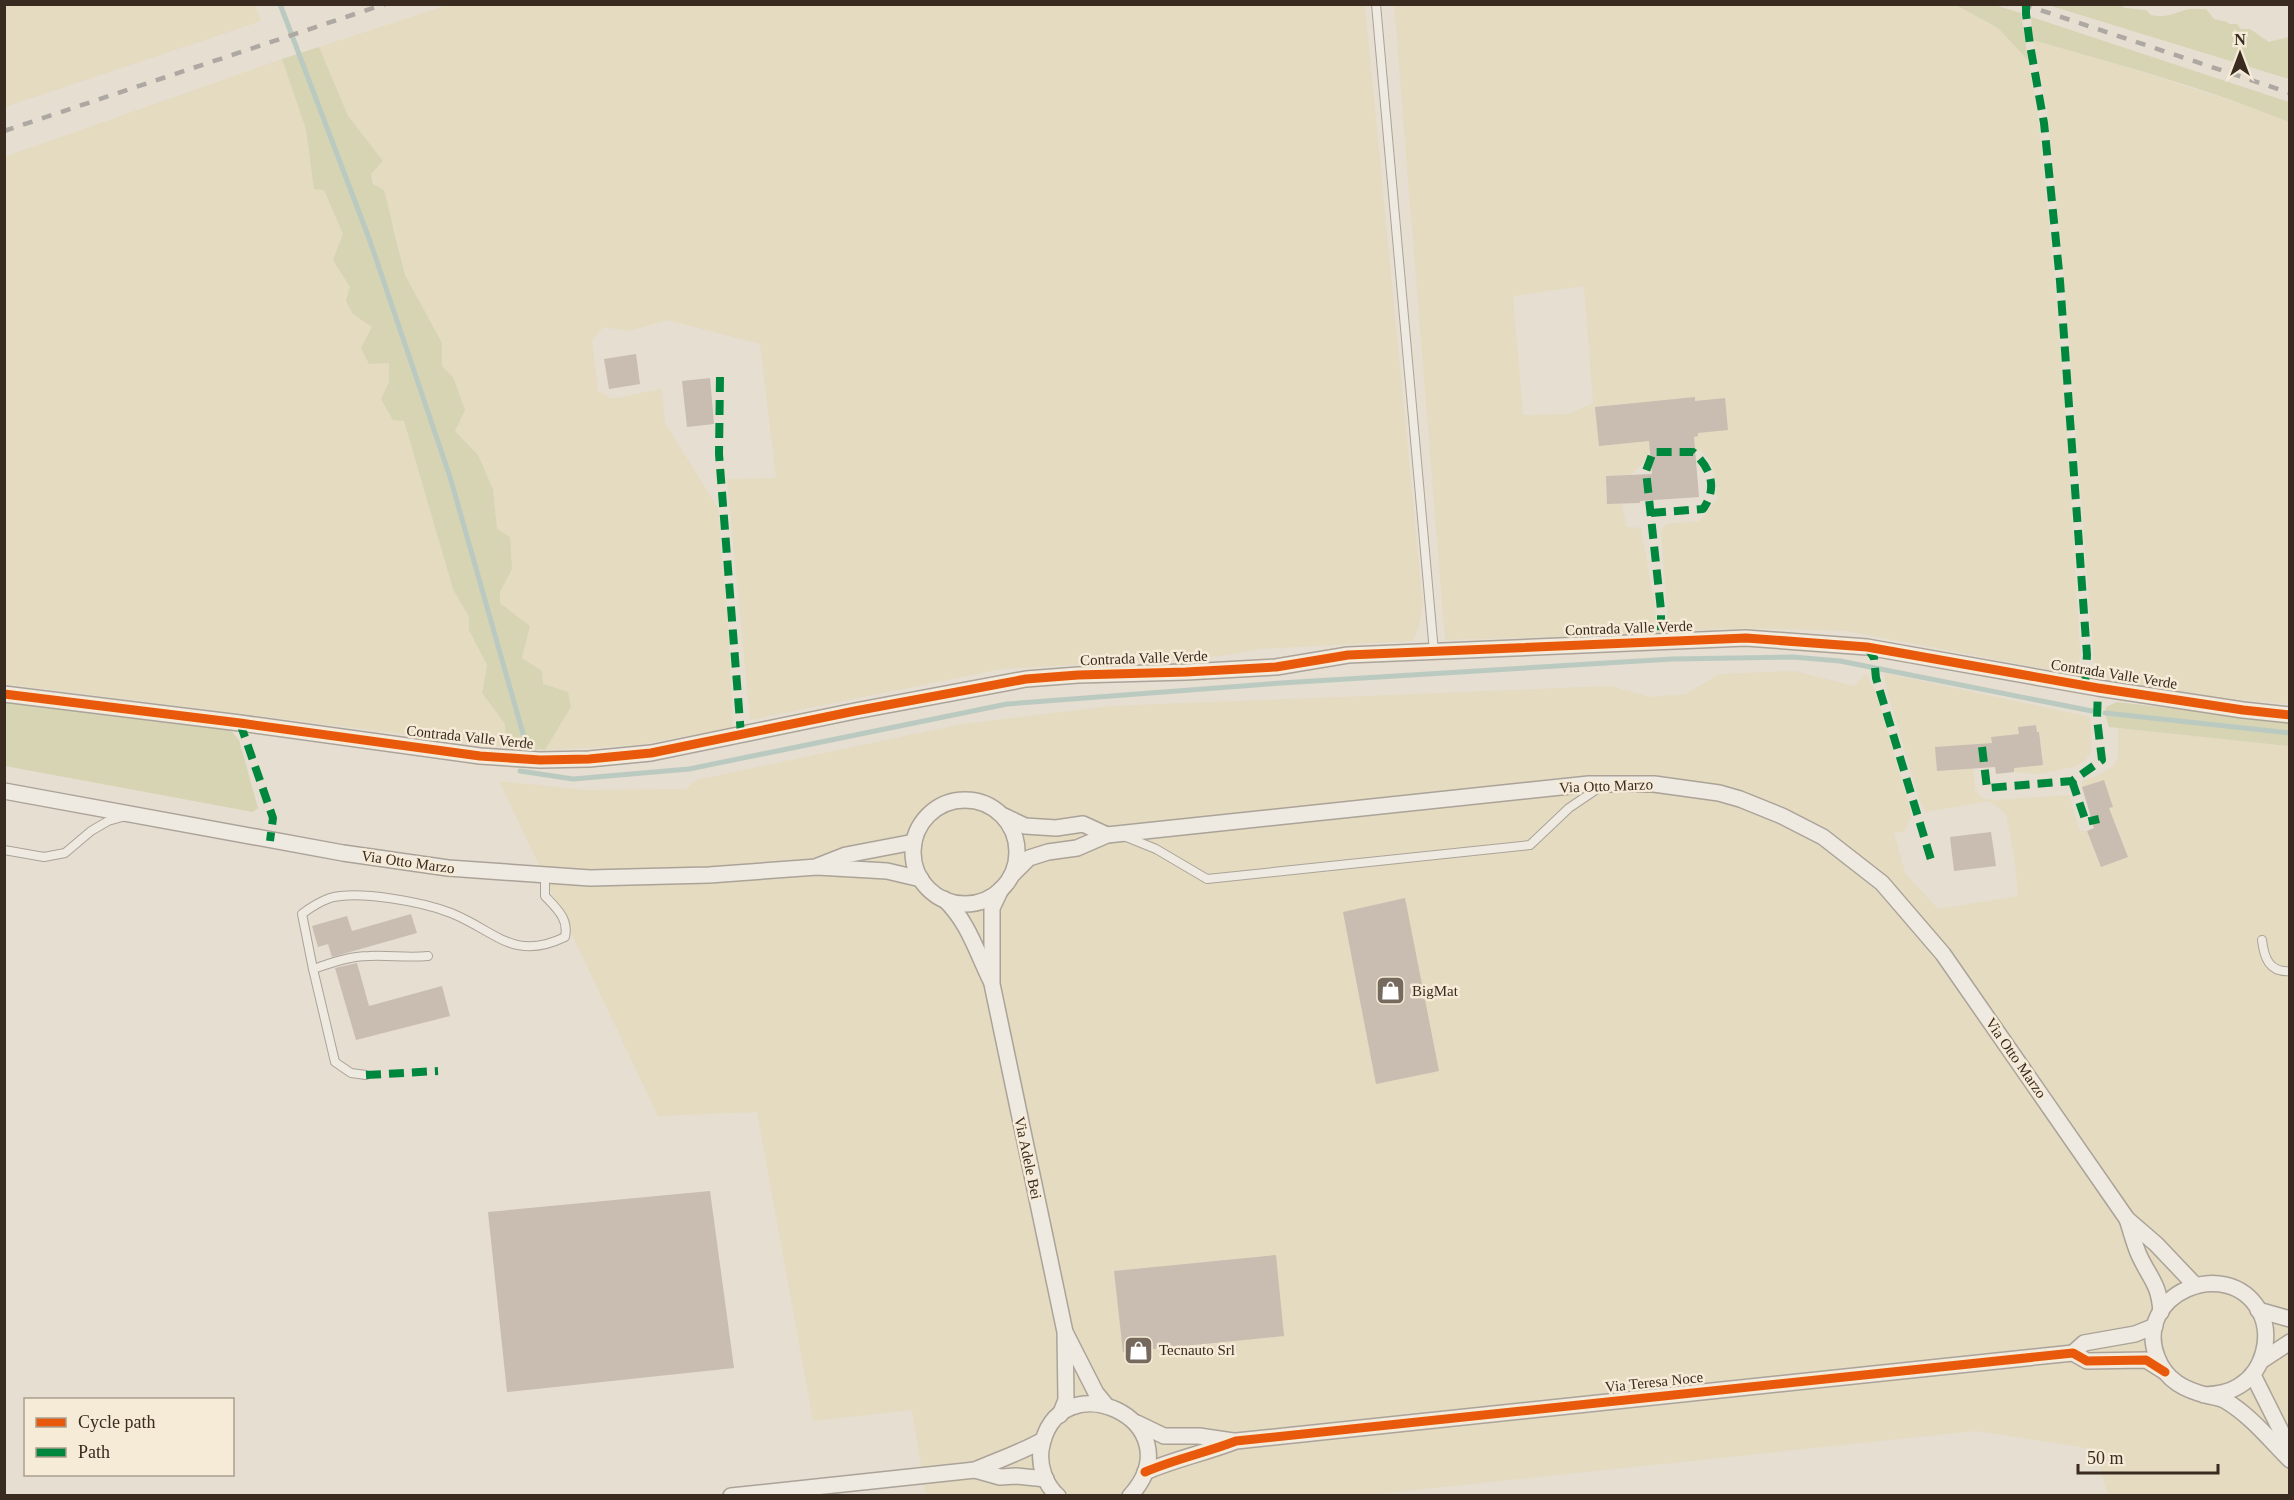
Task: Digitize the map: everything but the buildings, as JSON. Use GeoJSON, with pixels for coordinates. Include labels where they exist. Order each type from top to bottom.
{"type":"FeatureCollection","features":[{"type":"Feature","properties":{"kind":"street","name":"Contrada Valle Verde"},"geometry":{"type":"LineString","coordinates":[[4,694],[507,758],[589,759],[651,753],[1026,679],[1276,667],[1348,655],[1746,638],[1867,647],[2098,688],[2289,715]]}},
{"type":"Feature","properties":{"kind":"street","name":"Via Otto Marzo"},"geometry":{"type":"LineString","coordinates":[[1011,875],[1029,858],[1048,852],[1077,848],[1112,834],[1607,784],[1654,784],[1740,799],[1782,816],[1823,837],[1874,876],[1943,954],[2127,1220],[2139,1256],[2156,1283],[2160,1295],[2161,1312]]}},
{"type":"Feature","properties":{"kind":"street","name":"Via Otto Marzo"},"geometry":{"type":"LineString","coordinates":[[4,791],[398,862],[545,876],[633,878],[817,867],[887,872],[921,879]]}},
{"type":"Feature","properties":{"kind":"street"},"geometry":{"type":"LineString","coordinates":[[959,800],[973,800],[991,807],[1002,815],[1011,827],[1017,843],[1017,858],[1011,875],[992,908],[992,984],[957,910],[932,891],[921,879],[914,860],[914,842],[920,825],[930,813],[942,805],[959,800]]}},
{"type":"Feature","properties":{"kind":"street","name":"Via Otto Marzo"},"geometry":{"type":"LineString","coordinates":[[1002,815],[1025,826],[1056,828],[1083,824],[1112,834]]}},
{"type":"Feature","properties":{"kind":"street","name":"Via Otto Marzo"},"geometry":{"type":"LineString","coordinates":[[817,867],[846,855],[914,842]]}},
{"type":"Feature","properties":{"kind":"street"},"geometry":{"type":"LineString","coordinates":[[944,899],[957,903],[973,903],[990,898],[1001,889]]}},
{"type":"Feature","properties":{"kind":"street","name":"Via Adele Bei"},"geometry":{"type":"LineString","coordinates":[[992,984],[1065,1332],[1066,1400],[1060,1415]]}},
{"type":"Feature","properties":{"kind":"street","name":"Via Otto Marzo"},"geometry":{"type":"LineString","coordinates":[[2127,1220],[2157,1244],[2195,1285]]}},
{"type":"Feature","properties":{"kind":"street"},"geometry":{"type":"LineString","coordinates":[[2204,1395],[2224,1393],[2240,1386],[2253,1375],[2261,1361],[2266,1343],[2264,1324],[2258,1310],[2241,1292],[2227,1285],[2209,1283],[2195,1285],[2178,1293],[2161,1312],[2155,1326],[2156,1356],[2174,1382],[2190,1391],[2204,1395],[2225,1400],[2253,1421],[2289,1460]]}},
{"type":"Feature","properties":{"kind":"street"},"geometry":{"type":"LineString","coordinates":[[2258,1310],[2289,1319]]}},
{"type":"Feature","properties":{"kind":"street","name":"Via Teresa Noce"},"geometry":{"type":"LineString","coordinates":[[2073,1353],[2084,1343],[2135,1334],[2155,1326]]}},
{"type":"Feature","properties":{"kind":"street","name":"Via Adele Bei"},"geometry":{"type":"LineString","coordinates":[[1065,1332],[1096,1393],[1105,1404]]}},
{"type":"Feature","properties":{"kind":"street"},"geometry":{"type":"LineString","coordinates":[[2261,1361],[2289,1342]]}},
{"type":"Feature","properties":{"kind":"street","name":"Via Teresa Noce"},"geometry":{"type":"LineString","coordinates":[[1105,1404],[1121,1410],[1134,1421],[1164,1436],[1199,1436],[1236,1441],[2073,1353],[2088,1360],[2146,1360],[2165,1372]]}},
{"type":"Feature","properties":{"kind":"street"},"geometry":{"type":"LineString","coordinates":[[2253,1375],[2289,1449]]}},
{"type":"Feature","properties":{"kind":"street"},"geometry":{"type":"LineString","coordinates":[[1058,1496],[1046,1479],[1041,1453],[1043,1440],[1050,1426],[1060,1415],[1074,1407],[1089,1403],[1105,1404]]}},
{"type":"Feature","properties":{"kind":"street"},"geometry":{"type":"LineString","coordinates":[[1130,1496],[1139,1486],[1148,1458],[1142,1432],[1134,1421]]}},
{"type":"Feature","properties":{"kind":"street"},"geometry":{"type":"LineString","coordinates":[[731,1496],[975,1470],[1025,1450],[1043,1440]]}},
{"type":"Feature","properties":{"kind":"street","name":"Via Teresa Noce"},"geometry":{"type":"LineString","coordinates":[[1145,1472],[1189,1455],[1202,1454],[1236,1441]]}},
{"type":"Feature","properties":{"kind":"street"},"geometry":{"type":"LineString","coordinates":[[975,1470],[1000,1477],[1046,1479]]}},
{"type":"Feature","properties":{"kind":"lane"},"geometry":{"type":"LineString","coordinates":[[1376,4],[1434,652]]}},
{"type":"Feature","properties":{"kind":"lane"},"geometry":{"type":"LineString","coordinates":[[1112,834],[1156,849],[1206,879],[1530,845],[1569,808],[1587,794],[1607,784]]}},
{"type":"Feature","properties":{"kind":"lane"},"geometry":{"type":"LineString","coordinates":[[4,850],[44,858],[65,853],[99,826],[130,815]]}},
{"type":"Feature","properties":{"kind":"lane"},"geometry":{"type":"LineString","coordinates":[[366,1075],[351,1073],[335,1062],[302,914],[316,904],[331,898],[349,895],[370,896],[435,908],[453,914],[508,944],[518,946],[551,944],[565,937],[567,927],[563,915],[545,896],[545,876]]}},
{"type":"Feature","properties":{"kind":"lane"},"geometry":{"type":"LineString","coordinates":[[2262,940],[2268,963],[2275,970],[2289,971]]}},
{"type":"Feature","properties":{"kind":"lane"},"geometry":{"type":"LineString","coordinates":[[313,969],[340,960],[368,956],[406,958],[428,956]]}},
{"type":"Feature","properties":{"kind":"shaded area"},"geometry":{"type":"Polygon","coordinates":[[[451,4],[1365,5],[1423,606],[1413,641],[1260,649],[1222,656],[1002,669],[750,720],[727,479],[776,478],[760,344],[667,320],[630,331],[603,327],[592,340],[598,391],[612,399],[662,389],[665,423],[718,508],[728,626],[733,728],[637,745],[545,750],[571,707],[543,684],[542,671],[522,658],[530,626],[500,603],[500,592],[512,569],[497,529],[493,489],[478,455],[455,431],[453,377],[442,366],[442,343],[405,275],[395,228],[371,174],[383,161],[348,116],[319,47],[451,4]]]}},
{"type":"Feature","properties":{"kind":"shaded area"},"geometry":{"type":"Polygon","coordinates":[[[1956,4],[1998,28],[2028,60],[2037,106],[2067,429],[2079,667],[2071,672],[2062,672],[1846,631],[1745,628],[1677,631],[1668,624],[1661,531],[1666,524],[1700,521],[1717,499],[1711,462],[1701,451],[1687,448],[1686,437],[1698,436],[1698,429],[1725,398],[1695,401],[1695,398],[1654,441],[1642,464],[1630,475],[1606,476],[1607,504],[1622,504],[1627,527],[1641,528],[1656,624],[1645,634],[1445,640],[1394,5],[1956,4]],[[1584,286],[1513,296],[1523,415],[1569,414],[1593,403],[1584,286]]]}},
{"type":"Feature","properties":{"kind":"shaded area"},"geometry":{"type":"Polygon","coordinates":[[[4,5],[255,5],[261,21],[5,107],[4,5]]]}},
{"type":"Feature","properties":{"kind":"shaded area"},"geometry":{"type":"Polygon","coordinates":[[[1956,5],[1994,5],[2021,13],[2028,60],[1998,28],[1956,5]]]}},
{"type":"Feature","properties":{"kind":"shaded area"},"geometry":{"type":"Polygon","coordinates":[[[2048,5],[2120,5],[2125,8],[2146,10],[2151,15],[2161,16],[2187,9],[2206,9],[2214,19],[2237,24],[2241,29],[2250,29],[2269,42],[2289,37],[2289,79],[2048,5]]]}},
{"type":"Feature","properties":{"kind":"shaded area"},"geometry":{"type":"Polygon","coordinates":[[[2031,17],[2289,102],[2289,122],[2195,88],[2033,40],[2031,17]]]}},
{"type":"Feature","properties":{"kind":"shaded area"},"geometry":{"type":"Polygon","coordinates":[[[2033,40],[2139,71],[2257,109],[2289,122],[2289,704],[2171,691],[2095,677],[2064,280],[2047,110],[2033,40]]]}},
{"type":"Feature","properties":{"kind":"shaded area"},"geometry":{"type":"Polygon","coordinates":[[[319,47],[348,116],[383,161],[371,174],[373,184],[384,190],[405,275],[442,343],[442,366],[453,377],[465,410],[455,431],[478,455],[493,489],[497,529],[510,537],[512,569],[500,592],[500,603],[530,626],[522,658],[542,671],[543,684],[568,692],[571,707],[545,750],[506,747],[505,724],[482,693],[487,665],[469,630],[469,617],[453,589],[404,421],[393,420],[381,399],[389,382],[389,363],[369,364],[361,348],[372,327],[353,314],[346,301],[350,287],[333,260],[343,234],[324,190],[314,189],[306,129],[282,59],[319,47]]]}},
{"type":"Feature","properties":{"kind":"shaded area"},"geometry":{"type":"Polygon","coordinates":[[[282,59],[309,134],[324,190],[343,234],[334,260],[350,287],[353,314],[373,327],[389,363],[389,382],[404,421],[453,589],[469,617],[469,630],[487,665],[482,693],[505,724],[506,747],[5,684],[4,157],[282,59]]]}},
{"type":"Feature","properties":{"kind":"shaded area"},"geometry":{"type":"Polygon","coordinates":[[[1794,671],[1854,686],[1866,674],[1876,692],[1910,809],[1911,818],[1904,832],[1894,832],[1905,873],[1938,909],[2018,896],[2015,863],[2006,814],[1989,801],[1926,812],[1920,802],[1885,683],[1885,673],[2090,717],[2092,748],[2086,760],[2074,767],[2038,774],[2014,772],[2014,768],[2043,764],[2036,725],[2019,727],[2019,734],[1991,737],[1992,743],[1971,744],[1975,789],[1982,798],[1994,800],[2069,795],[2080,831],[2087,831],[2101,867],[2128,856],[2114,821],[2102,810],[2113,807],[2104,780],[2082,787],[2082,781],[2114,766],[2118,756],[2118,728],[2289,746],[2289,1495],[2108,1495],[2094,1449],[1976,1431],[1368,1495],[926,1495],[912,1410],[813,1421],[757,1112],[658,1116],[499,781],[586,790],[686,789],[696,780],[962,724],[1112,706],[1611,686],[1649,697],[1686,694],[1719,674],[1794,671]]]}},
{"type":"Feature","properties":{"kind":"shaded area"},"geometry":{"type":"Polygon","coordinates":[[[4,701],[227,726],[239,740],[258,808],[253,812],[5,766],[4,701]]]}},
{"type":"Feature","properties":{"kind":"shaded area"},"geometry":{"type":"Polygon","coordinates":[[[2117,702],[2289,722],[2289,746],[2109,727],[2105,713],[2106,707],[2117,702]]]}},
{"type":"Feature","properties":{"kind":"waterway"},"geometry":{"type":"LineString","coordinates":[[280,4],[370,241],[450,477],[526,744]]}},
{"type":"Feature","properties":{"kind":"waterway"},"geometry":{"type":"LineString","coordinates":[[520,771],[573,779],[689,769],[1007,704],[1281,683],[1672,659],[1793,657],[1840,661],[2092,711]]}},
{"type":"Feature","properties":{"kind":"waterway"},"geometry":{"type":"LineString","coordinates":[[2105,713],[2290,733]]}},
{"type":"Feature","properties":{"kind":"railway"},"geometry":{"type":"LineString","coordinates":[[4,131],[385,4]]}},
{"type":"Feature","properties":{"kind":"railway"},"geometry":{"type":"LineString","coordinates":[[2022,4],[2290,93]]}},
{"type":"Feature","properties":{"kind":"marked path"},"geometry":{"type":"LineString","coordinates":[[2026,4],[2030,45],[2044,123],[2060,281],[2087,655],[2085,685]]}},
{"type":"Feature","properties":{"kind":"marked path"},"geometry":{"type":"LineString","coordinates":[[720,377],[719,454],[741,735]]}},
{"type":"Feature","properties":{"kind":"marked path"},"geometry":{"type":"LineString","coordinates":[[1651,513],[1703,509],[1710,493],[1710,479],[1704,465],[1693,452],[1653,452],[1646,471],[1661,610],[1661,642]]}},
{"type":"Feature","properties":{"kind":"marked path"},"geometry":{"type":"LineString","coordinates":[[1867,647],[1874,658],[1876,678],[1932,863]]}},
{"type":"Feature","properties":{"kind":"marked path"},"geometry":{"type":"LineString","coordinates":[[1982,747],[1987,788],[2072,781],[2102,760],[2097,719],[2098,688]]}},
{"type":"Feature","properties":{"kind":"marked path"},"geometry":{"type":"LineString","coordinates":[[240,723],[273,818],[270,841]]}},
{"type":"Feature","properties":{"kind":"marked path"},"geometry":{"type":"LineString","coordinates":[[2072,781],[2086,822],[2099,819]]}},
{"type":"Feature","properties":{"kind":"marked path"},"geometry":{"type":"LineString","coordinates":[[366,1075],[438,1071]]}},
{"type":"Feature","properties":{"kind":"cycle path"},"geometry":{"type":"LineString","coordinates":[[4,694],[480,756],[540,760],[589,759],[651,753],[1026,679],[1276,667],[1348,655],[1746,638],[1867,647],[2098,688],[2290,715]]}},
{"type":"Feature","properties":{"kind":"cycle path"},"geometry":{"type":"LineString","coordinates":[[1145,1472],[1236,1441],[2073,1353],[2087,1361],[2146,1360],[2165,1372]]}},
{"type":"Feature","properties":{"kind":"place","name":"BigMat"},"geometry":{"type":"Point","coordinates":[1391,991]}},
{"type":"Feature","properties":{"kind":"place","name":"Tecnauto Srl"},"geometry":{"type":"Point","coordinates":[1138,1350]}}]}
